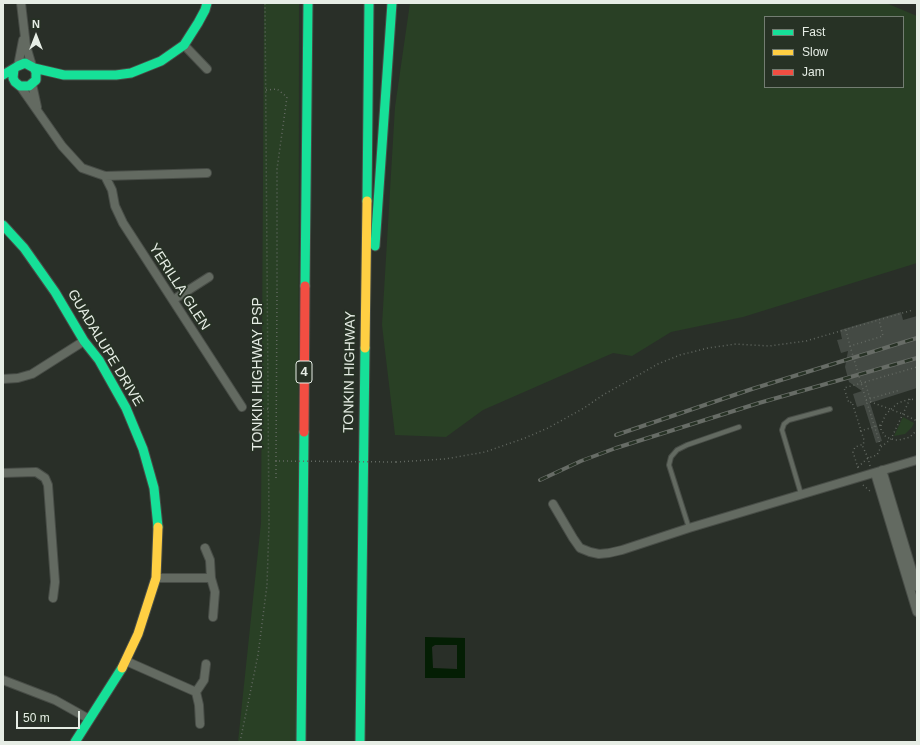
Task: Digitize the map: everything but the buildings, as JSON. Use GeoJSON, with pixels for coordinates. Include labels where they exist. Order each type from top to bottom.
{"type":"FeatureCollection","features":[{"type":"Feature","properties":{"kind":"main road"},"geometry":{"type":"LineString","coordinates":[[3,75],[24,63],[33,67],[64,74],[116,75],[131,73],[161,61],[184,45],[198,23],[207,3]]}},
{"type":"Feature","properties":{"kind":"main road"},"geometry":{"type":"LineString","coordinates":[[302,3],[307,73]]}},
{"type":"Feature","properties":{"kind":"main road","name":"4"},"geometry":{"type":"LineString","coordinates":[[301,742],[308,3]]}},
{"type":"Feature","properties":{"kind":"main road","name":"TONKIN HIGHWAY"},"geometry":{"type":"LineString","coordinates":[[360,742],[364,335],[370,3]]}},
{"type":"Feature","properties":{"kind":"main road"},"geometry":{"type":"LineString","coordinates":[[364,335],[374,249],[392,3]]}},
{"type":"Feature","properties":{"kind":"main road"},"geometry":{"type":"LineString","coordinates":[[16,67],[13,78],[17,84]]}},
{"type":"Feature","properties":{"kind":"main road"},"geometry":{"type":"LineString","coordinates":[[33,67],[36,72],[34,82]]}},
{"type":"Feature","properties":{"kind":"main road"},"geometry":{"type":"LineString","coordinates":[[3,82],[26,87],[34,82],[64,74]]}},
{"type":"Feature","properties":{"kind":"main road","name":"GUADALUPE DRIVE"},"geometry":{"type":"LineString","coordinates":[[3,225],[24,248],[55,292],[84,341],[99,360],[126,408],[143,449],[154,488],[158,521],[156,578],[138,634],[126,661],[75,742]]}},
{"type":"Feature","properties":{"kind":"street"},"geometry":{"type":"LineString","coordinates":[[21,3],[24,31],[33,67]]}},
{"type":"Feature","properties":{"kind":"street"},"geometry":{"type":"LineString","coordinates":[[16,67],[24,31]]}},
{"type":"Feature","properties":{"kind":"street"},"geometry":{"type":"LineString","coordinates":[[184,45],[207,69]]}},
{"type":"Feature","properties":{"kind":"street"},"geometry":{"type":"LineString","coordinates":[[34,82],[38,111]]}},
{"type":"Feature","properties":{"kind":"street"},"geometry":{"type":"LineString","coordinates":[[17,84],[62,146],[82,168],[105,176],[207,173]]}},
{"type":"Feature","properties":{"kind":"street","name":"YERILLA GLEN"},"geometry":{"type":"LineString","coordinates":[[105,176],[112,190],[115,206],[123,223],[242,407]]}},
{"type":"Feature","properties":{"kind":"street"},"geometry":{"type":"LineString","coordinates":[[173,300],[209,277]]}},
{"type":"Feature","properties":{"kind":"street"},"geometry":{"type":"LineString","coordinates":[[3,379],[18,378],[32,374],[84,341]]}},
{"type":"Feature","properties":{"kind":"street"},"geometry":{"type":"LineString","coordinates":[[553,504],[572,538],[580,548],[595,553],[609,553],[917,460]]}},
{"type":"Feature","properties":{"kind":"street"},"geometry":{"type":"LineString","coordinates":[[3,473],[36,472],[45,478],[48,485],[55,582],[53,598]]}},
{"type":"Feature","properties":{"kind":"street"},"geometry":{"type":"LineString","coordinates":[[878,472],[917,587]]}},
{"type":"Feature","properties":{"kind":"street"},"geometry":{"type":"LineString","coordinates":[[878,472],[917,612]]}},
{"type":"Feature","properties":{"kind":"street"},"geometry":{"type":"LineString","coordinates":[[205,548],[210,560],[211,578],[215,592],[213,617]]}},
{"type":"Feature","properties":{"kind":"street"},"geometry":{"type":"LineString","coordinates":[[156,578],[211,578]]}},
{"type":"Feature","properties":{"kind":"street"},"geometry":{"type":"LineString","coordinates":[[126,661],[196,692]]}},
{"type":"Feature","properties":{"kind":"street"},"geometry":{"type":"LineString","coordinates":[[200,724],[199,705],[196,692],[204,680],[206,664]]}},
{"type":"Feature","properties":{"kind":"street"},"geometry":{"type":"LineString","coordinates":[[3,680],[54,700],[89,719]]}},
{"type":"Feature","properties":{"kind":"lane"},"geometry":{"type":"LineString","coordinates":[[801,495],[782,430],[784,424],[789,420],[830,409]]}},
{"type":"Feature","properties":{"kind":"lane"},"geometry":{"type":"LineString","coordinates":[[689,528],[669,465],[671,457],[677,450],[687,445],[739,427]]}},
{"type":"Feature","properties":{"kind":"path","name":"TONKIN HIGHWAY PSP"},"geometry":{"type":"LineString","coordinates":[[240,742],[258,655],[267,585],[269,524],[269,409],[265,3]]}},
{"type":"Feature","properties":{"kind":"path"},"geometry":{"type":"LineString","coordinates":[[266,90],[277,89],[287,97],[277,169],[276,479]]}},
{"type":"Feature","properties":{"kind":"path"},"geometry":{"type":"LineString","coordinates":[[276,461],[396,462],[445,459],[485,452],[548,428],[658,364],[680,355],[708,348],[736,344],[769,346],[806,341],[914,310]]}},
{"type":"Feature","properties":{"kind":"path"},"geometry":{"type":"LineString","coordinates":[[850,346],[884,336],[879,320]]}},
{"type":"Feature","properties":{"kind":"path"},"geometry":{"type":"LineString","coordinates":[[846,330],[881,447]]}},
{"type":"Feature","properties":{"kind":"path"},"geometry":{"type":"LineString","coordinates":[[878,472],[871,469],[852,402],[849,403],[844,388],[917,367]]}},
{"type":"Feature","properties":{"kind":"path"},"geometry":{"type":"LineString","coordinates":[[865,382],[871,402]]}},
{"type":"Feature","properties":{"kind":"path"},"geometry":{"type":"LineString","coordinates":[[866,400],[900,390]]}},
{"type":"Feature","properties":{"kind":"path"},"geometry":{"type":"LineString","coordinates":[[858,467],[868,458],[877,455],[881,447],[891,439],[910,399]]}},
{"type":"Feature","properties":{"kind":"path"},"geometry":{"type":"LineString","coordinates":[[917,400],[910,399],[898,403],[886,414],[881,425],[883,433],[886,437],[891,439],[899,440],[910,437],[917,430]]}},
{"type":"Feature","properties":{"kind":"path"},"geometry":{"type":"LineString","coordinates":[[867,403],[871,402],[891,409],[917,422]]}},
{"type":"Feature","properties":{"kind":"path"},"geometry":{"type":"LineString","coordinates":[[242,407],[269,409]]}},
{"type":"Feature","properties":{"kind":"path"},"geometry":{"type":"LineString","coordinates":[[860,431],[881,425]]}},
{"type":"Feature","properties":{"kind":"shaded area"},"geometry":{"type":"Polygon","coordinates":[[[264,3],[299,3],[298,742],[238,742],[261,523],[264,3]]]}},
{"type":"Feature","properties":{"kind":"shaded area"},"geometry":{"type":"Polygon","coordinates":[[[410,3],[886,3],[917,16],[917,263],[743,317],[671,332],[632,356],[613,353],[483,410],[446,437],[395,435],[382,325],[395,107],[410,3]]]}},
{"type":"Feature","properties":{"kind":"shaded area"},"geometry":{"type":"Polygon","coordinates":[[[903,417],[914,423],[905,434],[894,436],[903,417]]]}},
{"type":"Feature","properties":{"kind":"shaded area"},"geometry":{"type":"Polygon","coordinates":[[[425,637],[465,638],[465,678],[425,678],[425,637]],[[435,645],[432,647],[433,668],[457,669],[457,645],[435,645]]]}},
{"type":"Feature","properties":{"kind":"railway"},"geometry":{"type":"LineString","coordinates":[[616,435],[752,389],[917,338]]}},
{"type":"Feature","properties":{"kind":"railway"},"geometry":{"type":"LineString","coordinates":[[540,480],[581,461],[616,448],[759,403],[917,358]]}},
{"type":"Feature","properties":{"kind":"traffic: fast"},"geometry":{"type":"LineString","coordinates":[[34,68],[64,75],[116,75],[131,73],[161,61],[184,45],[198,23],[207,3]]}},
{"type":"Feature","properties":{"kind":"traffic: fast"},"geometry":{"type":"LineString","coordinates":[[305,286],[308,3]]}},
{"type":"Feature","properties":{"kind":"traffic: fast"},"geometry":{"type":"LineString","coordinates":[[367,201],[369,3]]}},
{"type":"Feature","properties":{"kind":"traffic: fast"},"geometry":{"type":"LineString","coordinates":[[375,246],[392,3]]}},
{"type":"Feature","properties":{"kind":"traffic: fast"},"geometry":{"type":"LineString","coordinates":[[3,75],[18,66],[25,63],[34,68],[36,72],[36,80],[29,86],[20,86],[13,78],[14,69]]}},
{"type":"Feature","properties":{"kind":"traffic: fast"},"geometry":{"type":"LineString","coordinates":[[3,225],[24,248],[55,292],[84,341],[99,360],[126,408],[143,449],[154,488],[158,527]]}},
{"type":"Feature","properties":{"kind":"traffic: fast"},"geometry":{"type":"LineString","coordinates":[[360,742],[365,348]]}},
{"type":"Feature","properties":{"kind":"traffic: fast"},"geometry":{"type":"LineString","coordinates":[[301,742],[304,432]]}},
{"type":"Feature","properties":{"kind":"traffic: fast"},"geometry":{"type":"LineString","coordinates":[[75,742],[122,668]]}},
{"type":"Feature","properties":{"kind":"traffic: slow"},"geometry":{"type":"LineString","coordinates":[[365,348],[367,201]]}},
{"type":"Feature","properties":{"kind":"traffic: slow"},"geometry":{"type":"LineString","coordinates":[[122,668],[138,634],[156,578],[158,527]]}},
{"type":"Feature","properties":{"kind":"traffic: jam"},"geometry":{"type":"LineString","coordinates":[[304,432],[305,286]]}}]}
